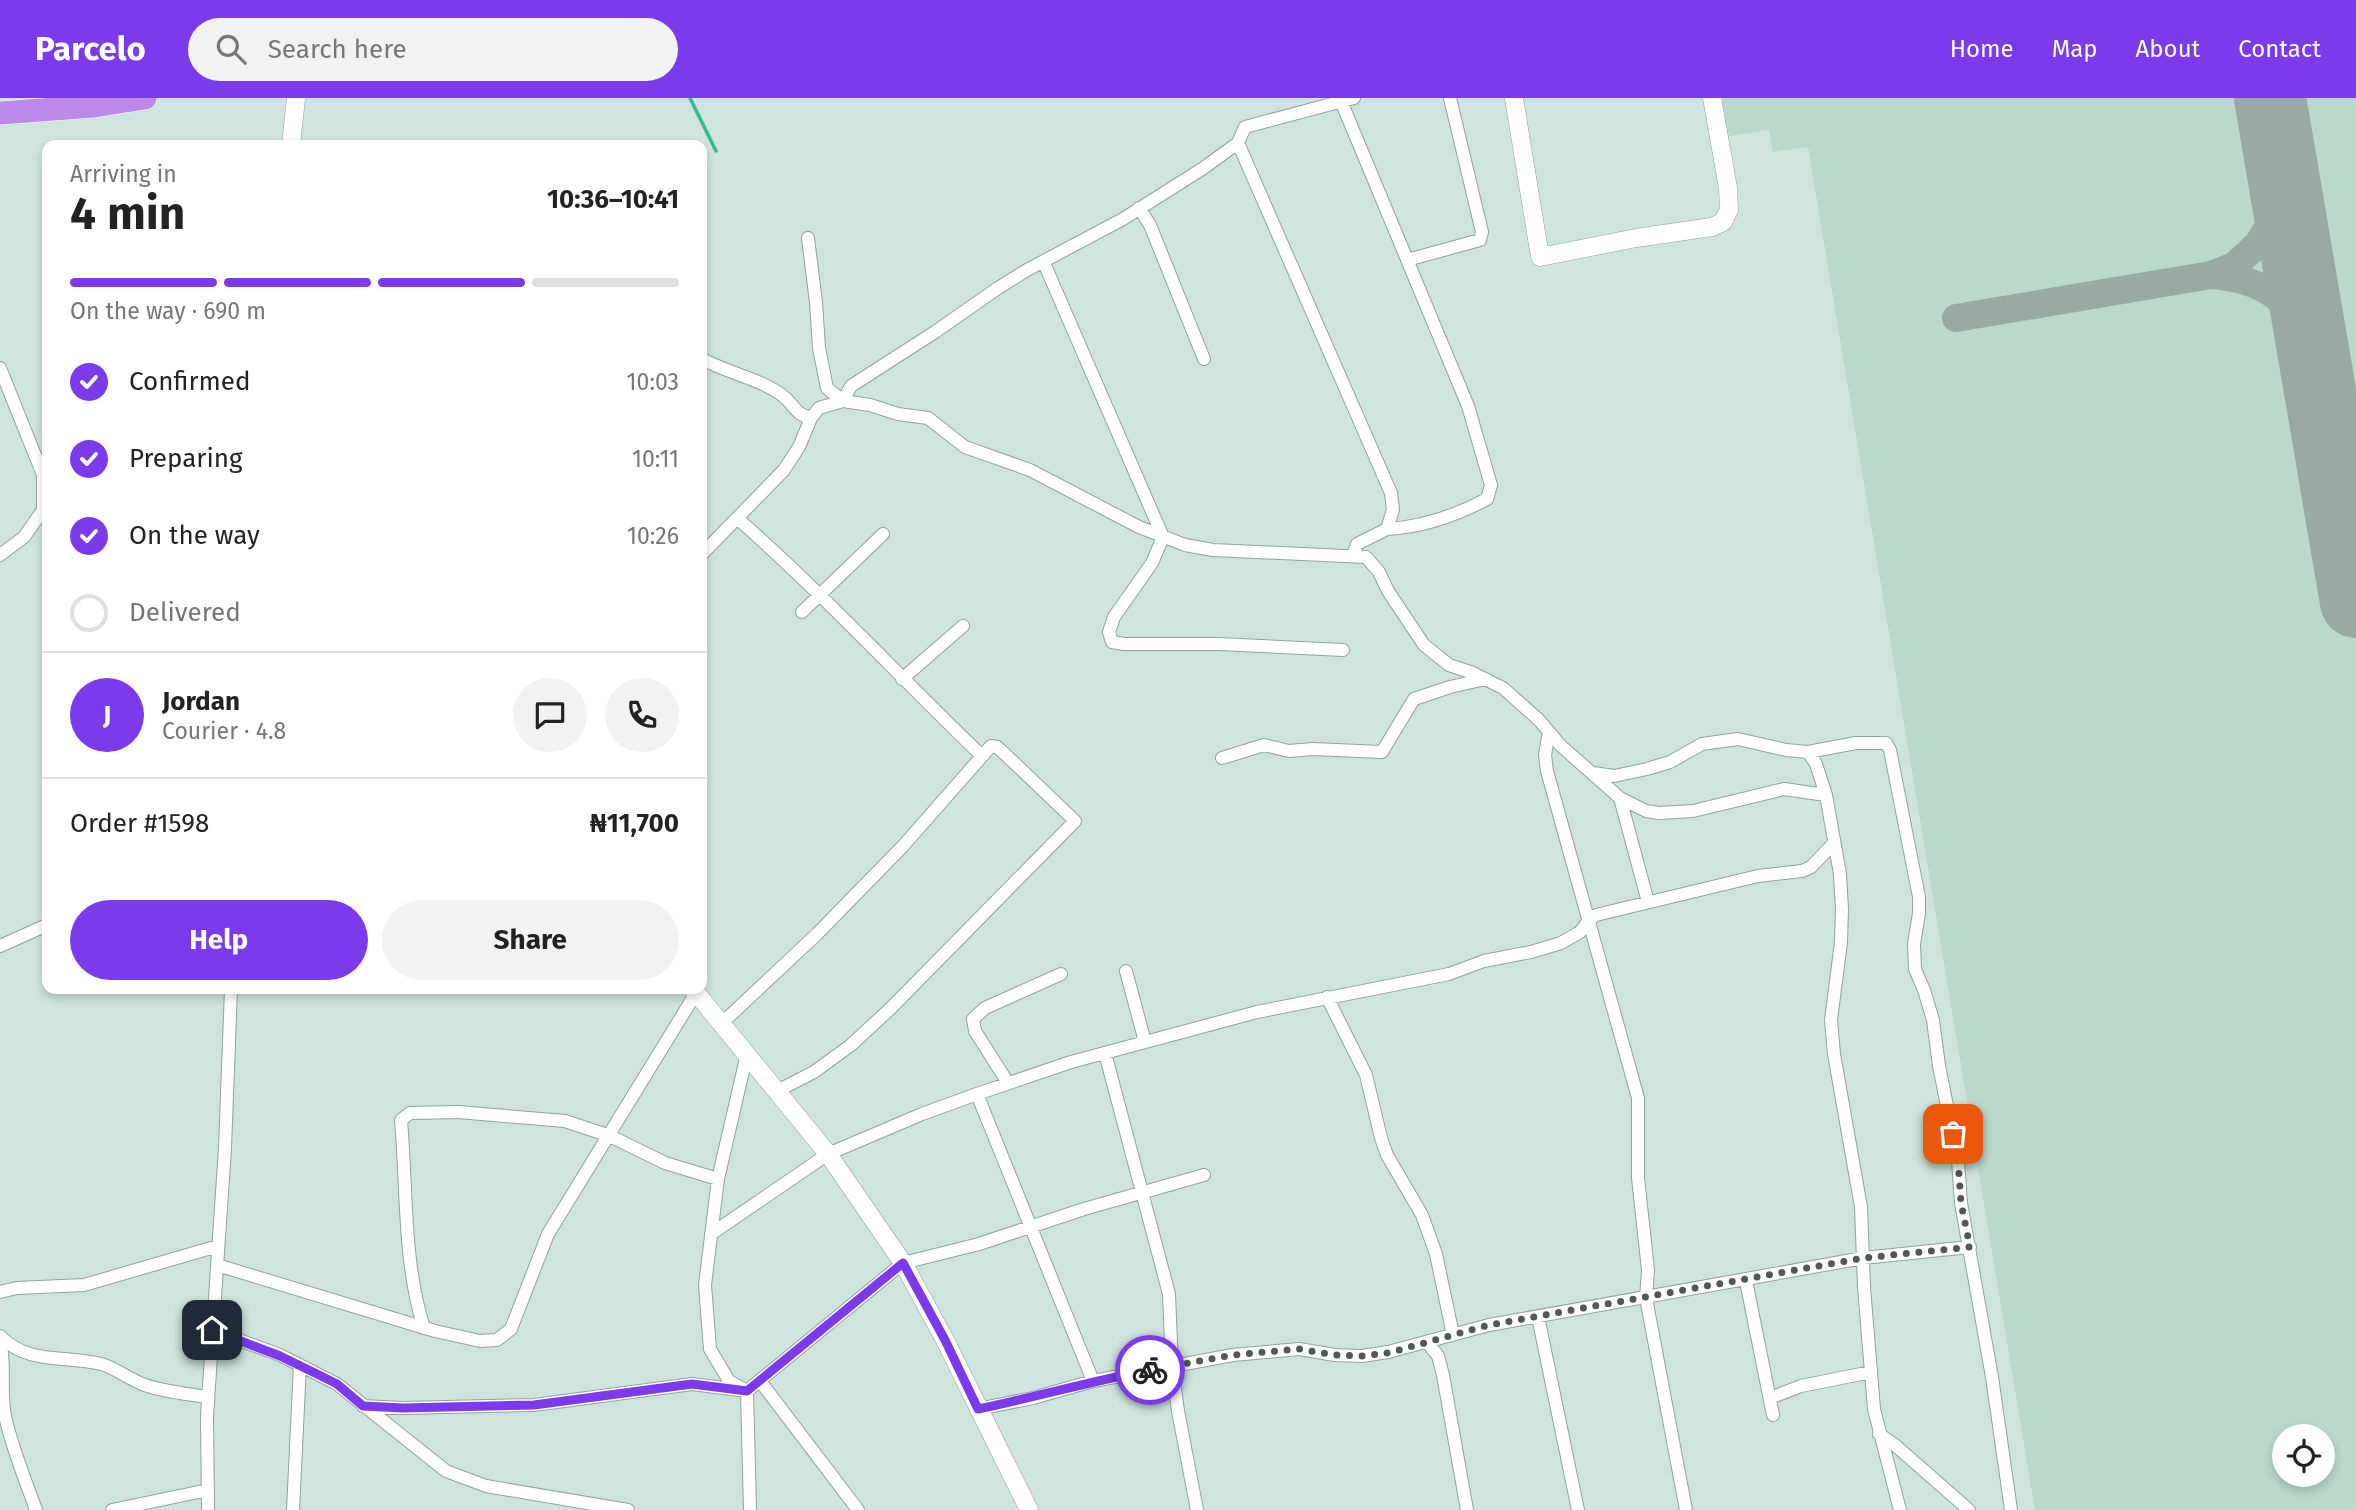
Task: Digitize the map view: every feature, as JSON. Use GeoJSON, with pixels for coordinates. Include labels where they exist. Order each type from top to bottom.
{"type":"FeatureCollection","features":[{"type":"Feature","properties":{"kind":"highway"},"geometry":{"type":"LineString","coordinates":[[0,113],[94,106],[145,98]]}},
{"type":"Feature","properties":{"kind":"main road"},"geometry":{"type":"LineString","coordinates":[[292,140],[296,98]]}},
{"type":"Feature","properties":{"kind":"main road"},"geometry":{"type":"LineString","coordinates":[[1514,98],[1540,257],[1636,238],[1712,227],[1723,222],[1729,210],[1728,188],[1712,98]]}},
{"type":"Feature","properties":{"kind":"main road"},"geometry":{"type":"LineString","coordinates":[[696,994],[828,1154],[903,1263],[945,1340],[1029,1510]]}},
{"type":"Feature","properties":{"kind":"street"},"geometry":{"type":"LineString","coordinates":[[1407,260],[1480,240],[1482,232],[1450,98]]}},
{"type":"Feature","properties":{"kind":"street"},"geometry":{"type":"LineString","coordinates":[[843,401],[851,386],[936,332],[1007,282],[1123,219],[1202,169],[1238,143],[1245,127],[1348,100],[1364,151],[1468,406],[1491,491],[1487,499],[1459,514],[1410,528],[1387,529],[1357,544],[1353,556]]}},
{"type":"Feature","properties":{"kind":"street"},"geometry":{"type":"LineString","coordinates":[[1238,143],[1391,493],[1393,510],[1387,529]]}},
{"type":"Feature","properties":{"kind":"street"},"geometry":{"type":"LineString","coordinates":[[1139,208],[1150,225],[1204,359]]}},
{"type":"Feature","properties":{"kind":"street"},"geometry":{"type":"LineString","coordinates":[[808,238],[819,348],[827,388],[843,401]]}},
{"type":"Feature","properties":{"kind":"street"},"geometry":{"type":"LineString","coordinates":[[1044,263],[1163,537],[1152,563],[1114,617],[1109,632],[1112,642],[1219,643],[1343,650]]}},
{"type":"Feature","properties":{"kind":"street"},"geometry":{"type":"LineString","coordinates":[[707,361],[783,396],[800,415],[811,418]]}},
{"type":"Feature","properties":{"kind":"street"},"geometry":{"type":"LineString","coordinates":[[0,368],[42,473]]}},
{"type":"Feature","properties":{"kind":"street"},"geometry":{"type":"LineString","coordinates":[[707,549],[784,470],[819,408],[843,401],[870,405],[898,414],[928,418],[965,447],[1030,470],[1139,527],[1185,545],[1213,550],[1366,557],[1372,562],[1424,645],[1449,665],[1503,688],[1539,720],[1560,746],[1620,798],[1646,811],[1693,811],[1784,789],[1826,795]]}},
{"type":"Feature","properties":{"kind":"street"},"geometry":{"type":"LineString","coordinates":[[0,555],[24,537],[42,511]]}},
{"type":"Feature","properties":{"kind":"street"},"geometry":{"type":"LineString","coordinates":[[737,518],[821,593],[902,679],[981,755]]}},
{"type":"Feature","properties":{"kind":"street"},"geometry":{"type":"LineString","coordinates":[[802,612],[883,534]]}},
{"type":"Feature","properties":{"kind":"street"},"geometry":{"type":"LineString","coordinates":[[902,679],[963,626]]}},
{"type":"Feature","properties":{"kind":"street"},"geometry":{"type":"LineString","coordinates":[[1222,758],[1265,745],[1289,751],[1313,749],[1382,752],[1415,699],[1450,687],[1485,680]]}},
{"type":"Feature","properties":{"kind":"street"},"geometry":{"type":"LineString","coordinates":[[1549,732],[1545,755],[1546,771],[1638,1098],[1637,1178],[1648,1270],[1646,1298],[1686,1510]]}},
{"type":"Feature","properties":{"kind":"street"},"geometry":{"type":"LineString","coordinates":[[1592,773],[1614,776],[1647,769],[1670,762],[1702,744],[1738,739],[1808,752],[1877,742],[1886,743],[1890,750],[1919,897],[1914,944],[1915,969],[1933,1020],[1939,1066],[1958,1160],[1961,1203],[2011,1510]]}},
{"type":"Feature","properties":{"kind":"street"},"geometry":{"type":"LineString","coordinates":[[721,1024],[817,934],[903,846],[991,746],[998,747],[1075,821],[1017,877],[933,968],[851,1045],[814,1072],[777,1091]]}},
{"type":"Feature","properties":{"kind":"street"},"geometry":{"type":"LineString","coordinates":[[1808,752],[1816,764],[1826,795],[1840,874],[1842,909],[1831,1020],[1840,1093],[1861,1207],[1874,1409],[1900,1510]]}},
{"type":"Feature","properties":{"kind":"street"},"geometry":{"type":"LineString","coordinates":[[1620,798],[1648,902]]}},
{"type":"Feature","properties":{"kind":"street"},"geometry":{"type":"LineString","coordinates":[[711,1234],[828,1154],[922,1114],[1008,1083],[1105,1053],[1257,1012],[1449,974],[1484,961],[1531,952],[1561,943],[1580,932],[1596,915],[1758,876],[1802,871],[1811,867],[1834,843]]}},
{"type":"Feature","properties":{"kind":"street"},"geometry":{"type":"LineString","coordinates":[[0,946],[42,927]]}},
{"type":"Feature","properties":{"kind":"street"},"geometry":{"type":"LineString","coordinates":[[1126,971],[1146,1042]]}},
{"type":"Feature","properties":{"kind":"street"},"geometry":{"type":"LineString","coordinates":[[1008,1083],[975,1031],[973,1019],[985,1008],[1060,974]]}},
{"type":"Feature","properties":{"kind":"street"},"geometry":{"type":"LineString","coordinates":[[208,1510],[208,1397],[225,1148],[232,994]]}},
{"type":"Feature","properties":{"kind":"street"},"geometry":{"type":"LineString","coordinates":[[217,1265],[424,1328],[480,1341],[497,1340],[512,1329],[548,1234],[610,1136],[692,994]]}},
{"type":"Feature","properties":{"kind":"street"},"geometry":{"type":"LineString","coordinates":[[1327,998],[1366,1075],[1381,1138],[1388,1155],[1422,1215],[1436,1254],[1453,1335]]}},
{"type":"Feature","properties":{"kind":"street"},"geometry":{"type":"LineString","coordinates":[[1105,1053],[1140,1193],[1169,1294],[1172,1366],[1197,1510]]}},
{"type":"Feature","properties":{"kind":"street"},"geometry":{"type":"LineString","coordinates":[[747,1054],[718,1180],[705,1285],[710,1349],[729,1381],[747,1391]]}},
{"type":"Feature","properties":{"kind":"street"},"geometry":{"type":"LineString","coordinates":[[977,1094],[1093,1381]]}},
{"type":"Feature","properties":{"kind":"street"},"geometry":{"type":"LineString","coordinates":[[424,1328],[414,1298],[401,1120],[410,1112],[458,1112],[565,1121],[610,1136],[665,1163],[718,1180]]}},
{"type":"Feature","properties":{"kind":"street"},"geometry":{"type":"LineString","coordinates":[[363,1406],[403,1408],[534,1405],[692,1384],[747,1391],[903,1263],[979,1244],[1204,1175]]}},
{"type":"Feature","properties":{"kind":"street"},"geometry":{"type":"LineString","coordinates":[[0,1292],[17,1288],[84,1285],[218,1246]]}},
{"type":"Feature","properties":{"kind":"street"},"geometry":{"type":"LineString","coordinates":[[978,1409],[1033,1398],[1093,1381],[1233,1355],[1299,1349],[1335,1355],[1388,1353],[1489,1325],[1863,1258],[1970,1247]]}},
{"type":"Feature","properties":{"kind":"street"},"geometry":{"type":"LineString","coordinates":[[1746,1280],[1773,1415]]}},
{"type":"Feature","properties":{"kind":"street"},"geometry":{"type":"LineString","coordinates":[[1538,1317],[1578,1510]]}},
{"type":"Feature","properties":{"kind":"street"},"geometry":{"type":"LineString","coordinates":[[212,1330],[337,1384],[446,1471],[486,1486],[628,1510]]}},
{"type":"Feature","properties":{"kind":"street"},"geometry":{"type":"LineString","coordinates":[[0,1338],[11,1348],[36,1357],[103,1365],[142,1385],[167,1392],[208,1397]]}},
{"type":"Feature","properties":{"kind":"street"},"geometry":{"type":"LineString","coordinates":[[0,1338],[5,1357],[1,1380],[5,1415],[36,1510]]}},
{"type":"Feature","properties":{"kind":"street"},"geometry":{"type":"LineString","coordinates":[[1427,1342],[1438,1356],[1443,1375],[1467,1510]]}},
{"type":"Feature","properties":{"kind":"street"},"geometry":{"type":"LineString","coordinates":[[293,1510],[300,1366]]}},
{"type":"Feature","properties":{"kind":"street"},"geometry":{"type":"LineString","coordinates":[[1770,1398],[1801,1386],[1871,1372]]}},
{"type":"Feature","properties":{"kind":"street"},"geometry":{"type":"LineString","coordinates":[[760,1381],[858,1510]]}},
{"type":"Feature","properties":{"kind":"street"},"geometry":{"type":"LineString","coordinates":[[747,1391],[750,1510]]}},
{"type":"Feature","properties":{"kind":"street"},"geometry":{"type":"LineString","coordinates":[[1879,1434],[1969,1510]]}},
{"type":"Feature","properties":{"kind":"street"},"geometry":{"type":"LineString","coordinates":[[112,1510],[208,1490]]}},
{"type":"Feature","properties":{"kind":"shaded area"},"geometry":{"type":"Polygon","coordinates":[[[1722,98],[2356,98],[2356,1510],[2035,1510],[1808,147],[1773,152],[1769,130],[1729,136],[1722,98]]]}},
{"type":"Feature","properties":{"kind":"waterway"},"geometry":{"type":"LineString","coordinates":[[690,98],[716,151]]}},
{"type":"Feature","properties":{"kind":"taxiway"},"geometry":{"type":"LineString","coordinates":[[2211,275],[2234,266],[2258,244],[2281,207],[2284,185]]}},
{"type":"Feature","properties":{"kind":"taxiway"},"geometry":{"type":"LineString","coordinates":[[1956,318],[2211,275],[2248,282],[2276,296],[2297,319],[2314,352]]}},
{"type":"Feature","properties":{"kind":"runway"},"geometry":{"type":"LineString","coordinates":[[2270,98],[2356,602]]}},
{"type":"Feature","properties":{"kind":"way so far"},"geometry":{"type":"LineString","coordinates":[[1150,1370],[1233,1355],[1299,1349],[1335,1355],[1388,1353],[1489,1325],[1863,1258],[1970,1247],[1961,1203],[1953,1134]]}},
{"type":"Feature","properties":{"kind":"route"},"geometry":{"type":"LineString","coordinates":[[212,1330],[280,1356],[337,1384],[363,1406],[403,1408],[534,1405],[692,1384],[747,1391],[903,1263],[945,1340],[978,1409],[1150,1370]]}}]}
